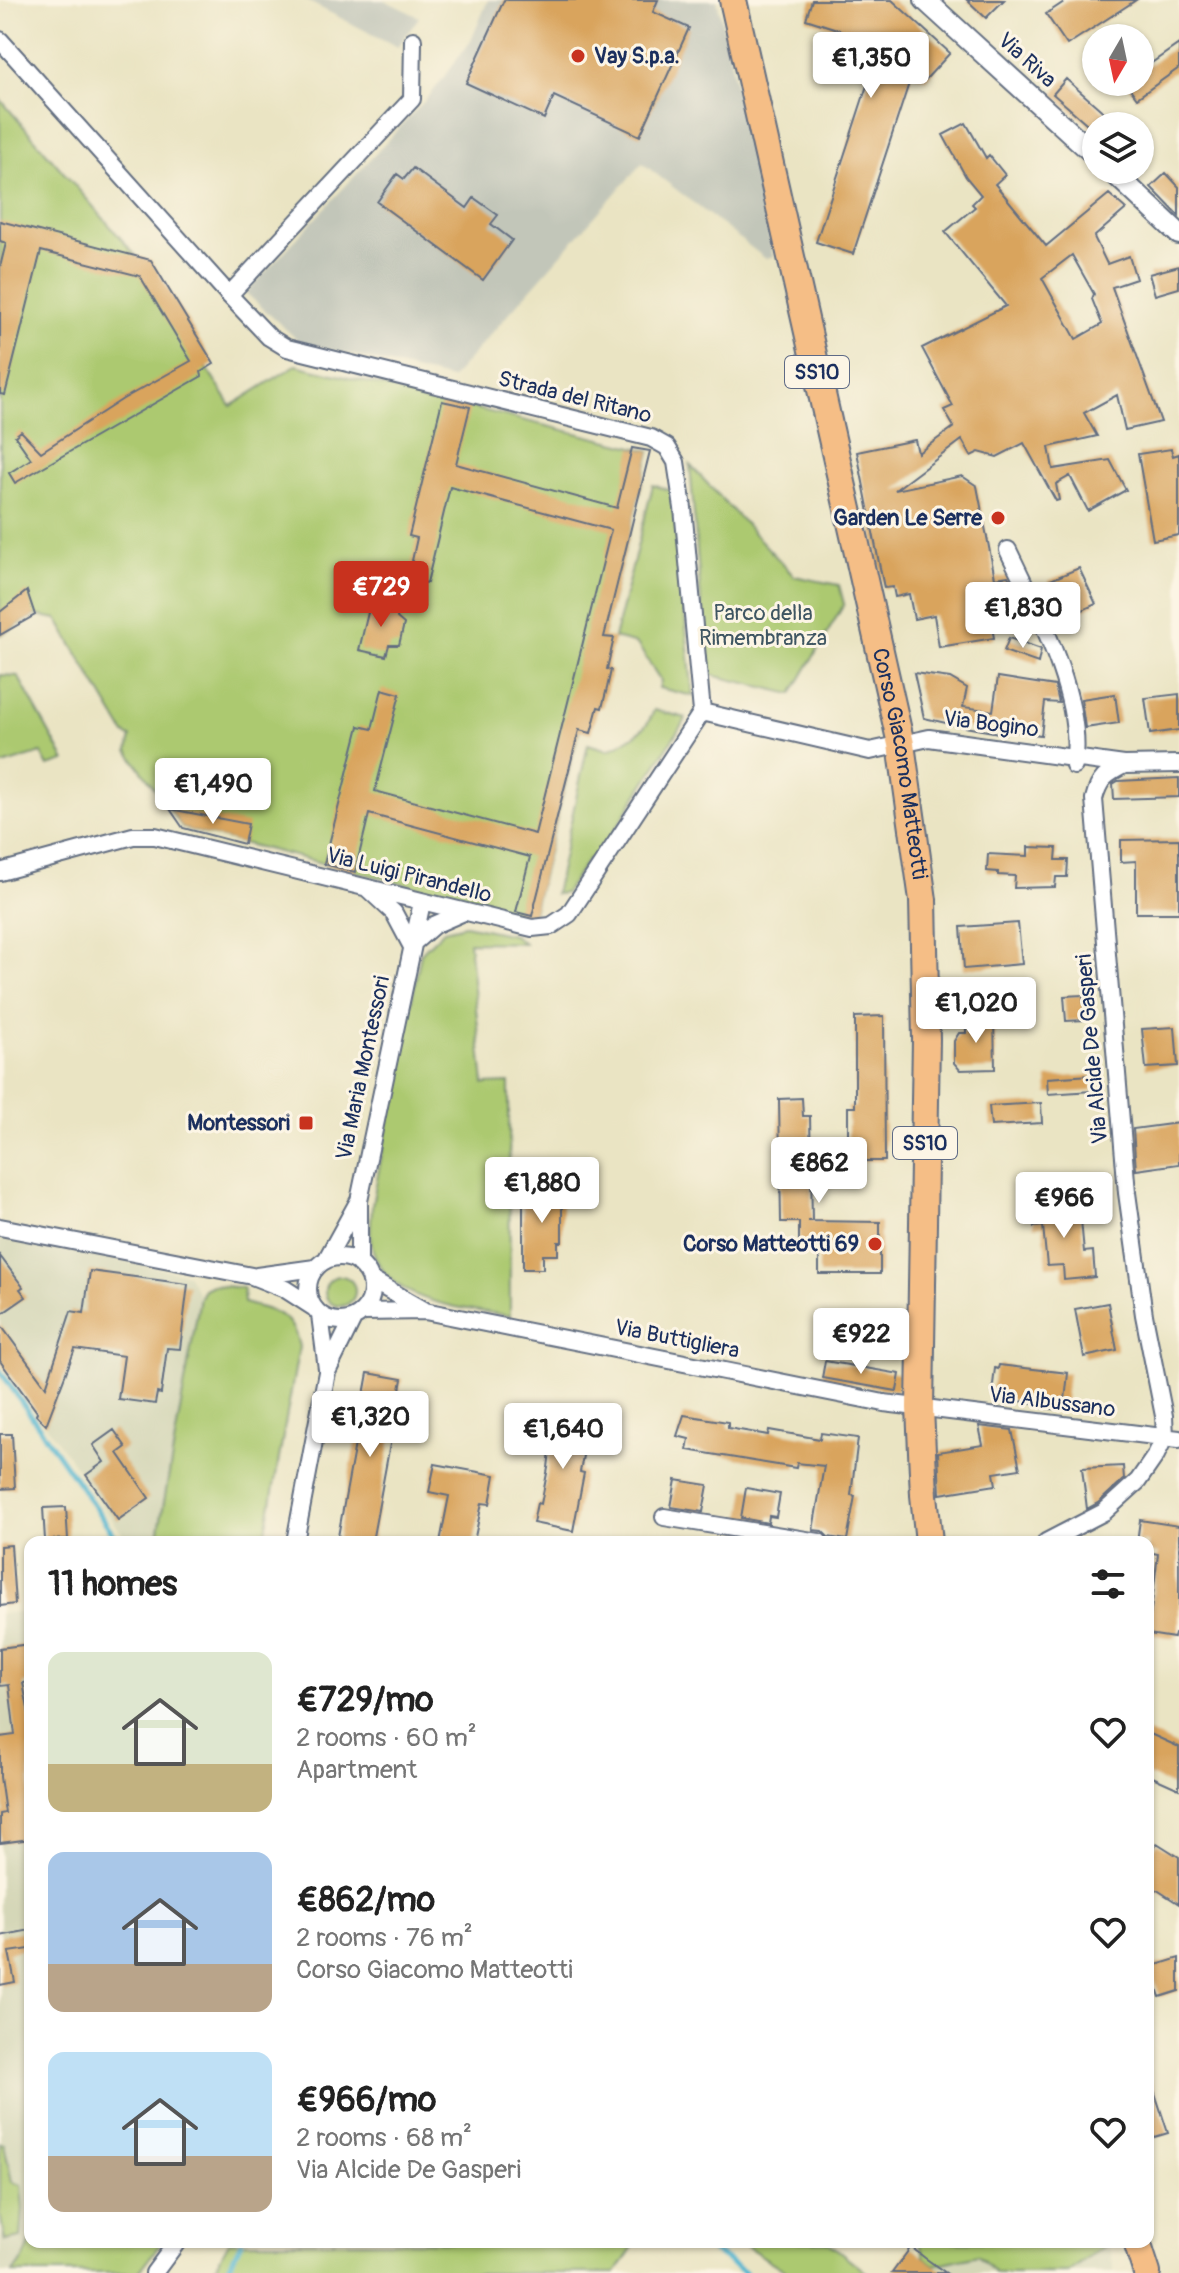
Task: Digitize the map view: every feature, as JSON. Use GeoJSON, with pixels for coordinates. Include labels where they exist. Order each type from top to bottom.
{"type":"FeatureCollection","features":[{"type":"Feature","properties":{"kind":"main road","name":"Corso Giacomo Matteotti"},"geometry":{"type":"LineString","coordinates":[[733,0],[901,744],[923,900],[926,1039],[920,1408],[928,1536]]}},
{"type":"Feature","properties":{"kind":"main road"},"geometry":{"type":"LineString","coordinates":[[1127,2248],[1132,2273]]}},
{"type":"Feature","properties":{"kind":"main road"},"geometry":{"type":"LineString","coordinates":[[1139,2248],[1147,2273]]}},
{"type":"Feature","properties":{"kind":"street","name":"Via Riva"},"geometry":{"type":"LineString","coordinates":[[925,0],[1082,143]]}},
{"type":"Feature","properties":{"kind":"street","name":"Strada del Ritano"},"geometry":{"type":"LineString","coordinates":[[0,40],[229,295],[269,337],[287,348],[651,438],[667,447],[676,462],[683,508],[702,712]]}},
{"type":"Feature","properties":{"kind":"street"},"geometry":{"type":"LineString","coordinates":[[229,295],[412,99],[413,40]]}},
{"type":"Feature","properties":{"kind":"street"},"geometry":{"type":"LineString","coordinates":[[1126,184],[1179,234]]}},
{"type":"Feature","properties":{"kind":"street","name":"Via Bogino"},"geometry":{"type":"LineString","coordinates":[[702,712],[870,751],[929,738],[1045,754],[1075,762],[1072,721],[1062,670],[1008,550]]}},
{"type":"Feature","properties":{"kind":"street","name":"Via Luigi Pirandello"},"geometry":{"type":"LineString","coordinates":[[0,872],[133,836],[155,836],[532,928],[551,926],[569,914],[702,712]]}},
{"type":"Feature","properties":{"kind":"street"},"geometry":{"type":"LineString","coordinates":[[1075,762],[1179,764]]}},
{"type":"Feature","properties":{"kind":"street","name":"Via Alcide De Gasperi"},"geometry":{"type":"LineString","coordinates":[[1075,762],[1088,781],[1094,799],[1127,1193],[1144,1315],[1164,1416],[1172,1437]]}},
{"type":"Feature","properties":{"kind":"street"},"geometry":{"type":"LineString","coordinates":[[1094,799],[1098,783],[1105,774],[1124,765]]}},
{"type":"Feature","properties":{"kind":"street"},"geometry":{"type":"LineString","coordinates":[[367,888],[394,913],[411,945],[434,925],[464,912]]}},
{"type":"Feature","properties":{"kind":"street","name":"Via Maria Montessori"},"geometry":{"type":"LineString","coordinates":[[359,1264],[359,1201],[422,902]]}},
{"type":"Feature","properties":{"kind":"street","name":"Via Maria Montessori"},"geometry":{"type":"LineString","coordinates":[[321,1264],[359,1201]]}},
{"type":"Feature","properties":{"kind":"street"},"geometry":{"type":"LineString","coordinates":[[0,1227],[252,1276],[285,1289],[336,1322],[358,1316]]}},
{"type":"Feature","properties":{"kind":"street"},"geometry":{"type":"LineString","coordinates":[[252,1276],[344,1257],[359,1264],[371,1280],[371,1297],[327,1372],[296,1536]]}},
{"type":"Feature","properties":{"kind":"street"},"geometry":{"type":"LineString","coordinates":[[321,1264],[307,1287],[316,1311],[327,1372]]}},
{"type":"Feature","properties":{"kind":"street","name":"Via Buttigliera"},"geometry":{"type":"LineString","coordinates":[[371,1280],[425,1311]]}},
{"type":"Feature","properties":{"kind":"street","name":"Via Buttigliera"},"geometry":{"type":"LineString","coordinates":[[358,1316],[425,1311],[920,1408]]}},
{"type":"Feature","properties":{"kind":"street","name":"Via Albussano"},"geometry":{"type":"LineString","coordinates":[[920,1408],[1072,1428],[1172,1437]]}},
{"type":"Feature","properties":{"kind":"street"},"geometry":{"type":"LineString","coordinates":[[1058,1536],[1104,1512],[1138,1481],[1172,1437]]}},
{"type":"Feature","properties":{"kind":"street"},"geometry":{"type":"LineString","coordinates":[[664,1517],[782,1536]]}},
{"type":"Feature","properties":{"kind":"street"},"geometry":{"type":"LineString","coordinates":[[154,2273],[173,2248]]}},
{"type":"Feature","properties":{"kind":"shaded area"},"geometry":{"type":"Polygon","coordinates":[[[305,0],[384,0],[419,17],[398,47],[305,0]]]}},
{"type":"Feature","properties":{"kind":"shaded area"},"geometry":{"type":"Polygon","coordinates":[[[488,0],[717,0],[773,257],[766,259],[642,163],[451,379],[300,342],[246,293],[431,94],[471,41],[488,0]]]}},
{"type":"Feature","properties":{"kind":"shaded area"},"geometry":{"type":"Polygon","coordinates":[[[0,1237],[187,1274],[200,1297],[158,1536],[124,1536],[0,1359],[0,1237]]]}},
{"type":"Feature","properties":{"kind":"shaded area"},"geometry":{"type":"Polygon","coordinates":[[[24,1612],[24,2248],[157,2248],[138,2273],[0,2273],[0,1614],[24,1612]]]}},
{"type":"Feature","properties":{"kind":"shaded area"},"geometry":{"type":"Polygon","coordinates":[[[912,2248],[935,2265],[978,2255],[995,2273],[892,2273],[912,2248]]]}},
{"type":"Feature","properties":{"kind":"shaded area"},"geometry":{"type":"Polygon","coordinates":[[[1101,2248],[1109,2248],[1115,2273],[1068,2273],[1101,2248]]]}},
{"type":"Feature","properties":{"kind":"green space"},"geometry":{"type":"Polygon","coordinates":[[[0,99],[137,257],[231,406],[296,365],[650,451],[532,916],[183,828],[128,751],[131,737],[125,734],[57,619],[35,615],[0,635],[0,99]]]}},
{"type":"Feature","properties":{"kind":"green space","name":"Parco della Rimembranza"},"geometry":{"type":"Polygon","coordinates":[[[690,465],[794,576],[839,585],[844,604],[792,694],[707,674],[690,465]]]}},
{"type":"Feature","properties":{"kind":"green space"},"geometry":{"type":"Polygon","coordinates":[[[653,485],[672,491],[693,696],[659,688],[661,681],[637,644],[614,638],[653,485]]]}},
{"type":"Feature","properties":{"kind":"green space"},"geometry":{"type":"Polygon","coordinates":[[[0,675],[18,676],[65,761],[48,766],[41,753],[0,766],[0,675]]]}},
{"type":"Feature","properties":{"kind":"green space"},"geometry":{"type":"Polygon","coordinates":[[[654,710],[686,718],[594,863],[588,859],[565,893],[555,894],[588,744],[608,750],[622,743],[642,730],[654,710]]]}},
{"type":"Feature","properties":{"kind":"green space"},"geometry":{"type":"Polygon","coordinates":[[[465,925],[513,935],[524,943],[469,942],[484,1084],[509,1083],[510,1316],[447,1305],[406,1290],[390,1278],[378,1263],[370,1238],[372,1205],[421,953],[444,930],[465,925]]]}},
{"type":"Feature","properties":{"kind":"green space"},"geometry":{"type":"Polygon","coordinates":[[[340,1276],[351,1280],[355,1291],[351,1302],[340,1306],[329,1302],[325,1291],[329,1280],[340,1276]]]}},
{"type":"Feature","properties":{"kind":"green space"},"geometry":{"type":"Polygon","coordinates":[[[212,1285],[243,1288],[244,1303],[280,1315],[292,1326],[299,1347],[265,1536],[158,1536],[200,1297],[204,1289],[212,1285]]]}},
{"type":"Feature","properties":{"kind":"green space"},"geometry":{"type":"Polygon","coordinates":[[[0,2143],[4,2144],[12,2182],[21,2185],[23,2209],[21,2238],[5,2241],[0,2214],[0,2143]]]}},
{"type":"Feature","properties":{"kind":"green space"},"geometry":{"type":"Polygon","coordinates":[[[28,2248],[157,2248],[138,2273],[13,2273],[28,2248]]]}},
{"type":"Feature","properties":{"kind":"green space"},"geometry":{"type":"Polygon","coordinates":[[[226,2248],[632,2248],[616,2273],[212,2273],[226,2248]]]}},
{"type":"Feature","properties":{"kind":"green space"},"geometry":{"type":"Polygon","coordinates":[[[749,2248],[836,2248],[867,2273],[789,2273],[749,2248]]]}},
{"type":"Feature","properties":{"kind":"green space"},"geometry":{"type":"Polygon","coordinates":[[[921,2248],[1101,2248],[1068,2273],[995,2273],[978,2255],[935,2265],[925,2258],[921,2248]]]}},
{"type":"Feature","properties":{"kind":"building","name":"Vay S.p.a."},"geometry":{"type":"Polygon","coordinates":[[[504,0],[658,0],[653,12],[689,28],[640,136],[554,96],[544,119],[466,83],[504,0]]]}},
{"type":"Feature","properties":{"kind":"building"},"geometry":{"type":"Polygon","coordinates":[[[812,0],[892,0],[950,53],[926,79],[912,74],[853,254],[816,242],[874,64],[833,51],[840,30],[806,19],[812,0]]]}},
{"type":"Feature","properties":{"kind":"building"},"geometry":{"type":"Polygon","coordinates":[[[967,0],[1004,0],[986,18],[967,0]]]}},
{"type":"Feature","properties":{"kind":"building"},"geometry":{"type":"Polygon","coordinates":[[[1067,0],[1136,0],[1099,24],[1082,24],[1082,35],[1067,45],[1046,14],[1067,0]]]}},
{"type":"Feature","properties":{"kind":"building"},"geometry":{"type":"Polygon","coordinates":[[[1179,44],[1179,68],[1154,86],[1154,61],[1179,44]]]}},
{"type":"Feature","properties":{"kind":"building"},"geometry":{"type":"Polygon","coordinates":[[[1066,79],[1104,112],[1082,112],[1082,119],[1053,94],[1066,79]]]}},
{"type":"Feature","properties":{"kind":"building"},"geometry":{"type":"Polygon","coordinates":[[[966,123],[986,158],[989,155],[1005,175],[995,184],[1046,246],[1109,194],[1126,209],[1094,237],[1107,264],[1129,256],[1136,279],[1112,287],[1161,422],[1125,430],[1117,395],[1084,413],[1097,436],[1049,447],[1053,469],[1110,460],[1126,490],[1088,511],[1070,476],[1056,484],[1059,500],[1056,501],[1024,443],[997,457],[979,452],[971,456],[962,440],[895,490],[962,476],[977,486],[995,578],[1008,576],[1020,600],[989,612],[994,638],[939,647],[934,615],[914,619],[909,594],[895,597],[893,587],[884,588],[857,452],[915,440],[918,453],[954,427],[944,410],[953,406],[922,348],[1006,306],[945,232],[975,207],[972,204],[981,195],[966,177],[943,135],[966,123]],[[1072,255],[1042,278],[1076,339],[1102,324],[1092,299],[1094,294],[1072,255]]]}},
{"type":"Feature","properties":{"kind":"building"},"geometry":{"type":"Polygon","coordinates":[[[413,168],[467,208],[474,198],[498,215],[491,224],[512,240],[483,280],[377,202],[397,174],[404,179],[413,168]]]}},
{"type":"Feature","properties":{"kind":"building"},"geometry":{"type":"Polygon","coordinates":[[[1166,173],[1179,187],[1179,216],[1151,187],[1166,173]]]}},
{"type":"Feature","properties":{"kind":"building"},"geometry":{"type":"Polygon","coordinates":[[[0,221],[151,260],[214,364],[201,372],[202,376],[15,483],[9,473],[31,459],[15,436],[21,431],[41,452],[123,399],[191,361],[140,276],[41,251],[5,395],[0,394],[0,267],[6,243],[0,241],[0,221]]]}},
{"type":"Feature","properties":{"kind":"building"},"geometry":{"type":"Polygon","coordinates":[[[1179,266],[1179,288],[1155,295],[1149,274],[1179,266]]]}},
{"type":"Feature","properties":{"kind":"building"},"geometry":{"type":"Polygon","coordinates":[[[442,401],[470,407],[456,464],[617,508],[632,448],[650,451],[604,637],[614,638],[607,669],[611,670],[602,708],[598,707],[591,733],[579,730],[532,916],[516,912],[530,857],[369,814],[355,872],[324,864],[359,726],[372,729],[382,689],[400,694],[375,791],[535,834],[611,530],[450,487],[427,583],[408,579],[417,538],[409,536],[442,401]]]}},
{"type":"Feature","properties":{"kind":"building"},"geometry":{"type":"Polygon","coordinates":[[[1171,449],[1173,456],[1179,454],[1179,535],[1153,540],[1138,454],[1171,449]]]}},
{"type":"Feature","properties":{"kind":"building"},"geometry":{"type":"Polygon","coordinates":[[[1079,568],[1096,604],[1065,618],[1048,581],[1079,568]]]}},
{"type":"Feature","properties":{"kind":"building"},"geometry":{"type":"Polygon","coordinates":[[[27,591],[35,615],[0,635],[0,612],[27,591]]]}},
{"type":"Feature","properties":{"kind":"building"},"geometry":{"type":"Polygon","coordinates":[[[371,600],[400,607],[397,618],[404,624],[399,645],[389,645],[386,656],[359,650],[371,600]]]}},
{"type":"Feature","properties":{"kind":"building"},"geometry":{"type":"Polygon","coordinates":[[[1009,638],[1041,649],[1038,663],[1004,651],[1009,638]]]}},
{"type":"Feature","properties":{"kind":"building"},"geometry":{"type":"Polygon","coordinates":[[[914,673],[950,678],[967,688],[963,707],[993,711],[998,677],[1055,686],[1059,703],[1045,702],[1041,735],[1006,730],[1005,734],[959,726],[924,718],[914,673]]]}},
{"type":"Feature","properties":{"kind":"building"},"geometry":{"type":"Polygon","coordinates":[[[1115,694],[1119,723],[1085,728],[1081,699],[1115,694]]]}},
{"type":"Feature","properties":{"kind":"building"},"geometry":{"type":"Polygon","coordinates":[[[1179,694],[1179,730],[1150,734],[1145,698],[1179,694]]]}},
{"type":"Feature","properties":{"kind":"building"},"geometry":{"type":"Polygon","coordinates":[[[1179,778],[1179,797],[1114,799],[1113,784],[1118,781],[1179,778]]]}},
{"type":"Feature","properties":{"kind":"building"},"geometry":{"type":"Polygon","coordinates":[[[170,809],[248,824],[244,844],[183,828],[170,809]]]}},
{"type":"Feature","properties":{"kind":"building"},"geometry":{"type":"Polygon","coordinates":[[[1179,839],[1179,913],[1136,913],[1136,861],[1121,862],[1121,840],[1179,839]]]}},
{"type":"Feature","properties":{"kind":"building"},"geometry":{"type":"Polygon","coordinates":[[[1028,847],[1057,848],[1056,860],[1068,860],[1067,877],[1056,877],[1055,887],[1014,888],[1015,876],[987,871],[988,854],[1028,856],[1028,847]]]}},
{"type":"Feature","properties":{"kind":"building"},"geometry":{"type":"Polygon","coordinates":[[[1018,923],[1022,964],[964,969],[961,927],[1018,923]]]}},
{"type":"Feature","properties":{"kind":"building"},"geometry":{"type":"Polygon","coordinates":[[[1083,995],[1085,1020],[1066,1021],[1064,996],[1083,995]]]}},
{"type":"Feature","properties":{"kind":"building"},"geometry":{"type":"Polygon","coordinates":[[[884,1016],[885,1161],[848,1161],[848,1107],[855,1107],[855,1017],[884,1016]]]}},
{"type":"Feature","properties":{"kind":"building"},"geometry":{"type":"Polygon","coordinates":[[[966,1018],[994,1018],[995,1069],[960,1070],[954,1063],[954,1041],[959,1033],[966,1033],[966,1018]]]}},
{"type":"Feature","properties":{"kind":"building"},"geometry":{"type":"Polygon","coordinates":[[[1175,1027],[1178,1066],[1146,1068],[1142,1029],[1175,1027]]]}},
{"type":"Feature","properties":{"kind":"building"},"geometry":{"type":"Polygon","coordinates":[[[1091,1075],[1092,1091],[1048,1094],[1047,1078],[1091,1075]]]}},
{"type":"Feature","properties":{"kind":"building"},"geometry":{"type":"Polygon","coordinates":[[[802,1098],[803,1116],[810,1116],[812,1221],[808,1221],[880,1222],[880,1274],[819,1274],[819,1252],[799,1251],[799,1222],[781,1222],[779,1099],[802,1098]]]}},
{"type":"Feature","properties":{"kind":"building"},"geometry":{"type":"Polygon","coordinates":[[[1041,1103],[1042,1123],[991,1126],[989,1106],[1041,1103]]]}},
{"type":"Feature","properties":{"kind":"building"},"geometry":{"type":"Polygon","coordinates":[[[1179,1123],[1179,1164],[1136,1170],[1133,1129],[1179,1123]]]}},
{"type":"Feature","properties":{"kind":"building"},"geometry":{"type":"Polygon","coordinates":[[[562,1186],[562,1242],[558,1242],[558,1255],[543,1255],[543,1269],[523,1269],[523,1195],[529,1195],[529,1187],[562,1186]]]}},
{"type":"Feature","properties":{"kind":"building"},"geometry":{"type":"Polygon","coordinates":[[[1058,1202],[1059,1211],[1080,1209],[1084,1252],[1093,1251],[1095,1277],[1064,1280],[1063,1265],[1047,1266],[1043,1226],[1034,1227],[1032,1204],[1058,1202]]]}},
{"type":"Feature","properties":{"kind":"building"},"geometry":{"type":"Polygon","coordinates":[[[0,1256],[23,1287],[20,1289],[26,1297],[0,1315],[0,1256]]]}},
{"type":"Feature","properties":{"kind":"building"},"geometry":{"type":"Polygon","coordinates":[[[90,1271],[188,1284],[180,1349],[167,1348],[161,1394],[157,1393],[155,1404],[118,1399],[124,1356],[75,1349],[46,1425],[0,1361],[0,1324],[46,1387],[71,1311],[84,1313],[90,1271]]]}},
{"type":"Feature","properties":{"kind":"building"},"geometry":{"type":"Polygon","coordinates":[[[1108,1303],[1117,1350],[1084,1357],[1075,1309],[1108,1303]]]}},
{"type":"Feature","properties":{"kind":"building"},"geometry":{"type":"Polygon","coordinates":[[[825,1361],[900,1374],[897,1391],[822,1378],[825,1361]]]}},
{"type":"Feature","properties":{"kind":"building"},"geometry":{"type":"Polygon","coordinates":[[[999,1365],[1068,1373],[1064,1410],[1003,1399],[1003,1394],[992,1393],[995,1368],[998,1369],[999,1365]]]}},
{"type":"Feature","properties":{"kind":"building"},"geometry":{"type":"Polygon","coordinates":[[[368,1373],[402,1379],[373,1536],[338,1536],[368,1373]]]}},
{"type":"Feature","properties":{"kind":"building"},"geometry":{"type":"Polygon","coordinates":[[[551,1409],[590,1417],[573,1531],[533,1523],[537,1503],[541,1504],[548,1468],[550,1429],[547,1429],[551,1409]]]}},
{"type":"Feature","properties":{"kind":"building"},"geometry":{"type":"Polygon","coordinates":[[[684,1415],[728,1422],[728,1428],[768,1435],[769,1430],[820,1439],[821,1433],[858,1438],[851,1495],[855,1496],[848,1536],[827,1536],[822,1531],[813,1530],[824,1466],[797,1463],[796,1468],[687,1450],[689,1439],[677,1436],[684,1415]]]}},
{"type":"Feature","properties":{"kind":"building"},"geometry":{"type":"Polygon","coordinates":[[[979,1426],[1012,1430],[1020,1469],[994,1473],[996,1485],[940,1494],[938,1452],[983,1445],[979,1426]]]}},
{"type":"Feature","properties":{"kind":"building"},"geometry":{"type":"Polygon","coordinates":[[[114,1430],[126,1447],[118,1453],[149,1498],[118,1520],[86,1475],[104,1462],[93,1445],[114,1430]]]}},
{"type":"Feature","properties":{"kind":"building"},"geometry":{"type":"Polygon","coordinates":[[[0,1434],[12,1434],[15,1488],[0,1489],[0,1434]]]}},
{"type":"Feature","properties":{"kind":"building"},"geometry":{"type":"Polygon","coordinates":[[[435,1464],[495,1475],[490,1504],[482,1503],[475,1536],[441,1536],[449,1496],[429,1492],[435,1464]]]}},
{"type":"Feature","properties":{"kind":"building"},"geometry":{"type":"Polygon","coordinates":[[[1123,1466],[1124,1479],[1087,1509],[1082,1468],[1123,1466]]]}},
{"type":"Feature","properties":{"kind":"building"},"geometry":{"type":"Polygon","coordinates":[[[676,1480],[708,1485],[703,1512],[671,1507],[676,1480]]]}},
{"type":"Feature","properties":{"kind":"building"},"geometry":{"type":"Polygon","coordinates":[[[746,1488],[780,1494],[776,1517],[769,1516],[768,1523],[741,1518],[746,1488]]]}},
{"type":"Feature","properties":{"kind":"building"},"geometry":{"type":"Polygon","coordinates":[[[66,1507],[68,1536],[45,1536],[43,1508],[66,1507]]]}},
{"type":"Feature","properties":{"kind":"building"},"geometry":{"type":"Polygon","coordinates":[[[1140,1520],[1179,1526],[1179,1634],[1175,1634],[1174,1638],[1154,1635],[1154,1586],[1158,1554],[1154,1553],[1154,1536],[1138,1536],[1140,1520]]]}},
{"type":"Feature","properties":{"kind":"building"},"geometry":{"type":"Polygon","coordinates":[[[11,1545],[15,1604],[0,1606],[0,1546],[11,1545]]]}},
{"type":"Feature","properties":{"kind":"building"},"geometry":{"type":"Polygon","coordinates":[[[24,1645],[24,1840],[0,1843],[0,1814],[5,1813],[0,1777],[0,1737],[15,1735],[9,1685],[0,1686],[0,1648],[24,1645]]]}},
{"type":"Feature","properties":{"kind":"building"},"geometry":{"type":"Polygon","coordinates":[[[1154,1736],[1179,1747],[1179,1789],[1154,1778],[1154,1736]]]}},
{"type":"Feature","properties":{"kind":"building"},"geometry":{"type":"Polygon","coordinates":[[[1157,1843],[1179,1857],[1179,1904],[1154,1888],[1154,1847],[1157,1843]]]}},
{"type":"Feature","properties":{"kind":"building"},"geometry":{"type":"Polygon","coordinates":[[[24,1931],[24,1950],[9,1952],[15,1982],[0,1985],[0,1936],[24,1931]]]}},
{"type":"Feature","properties":{"kind":"building"},"geometry":{"type":"Polygon","coordinates":[[[1179,1958],[1179,1991],[1160,1997],[1154,1979],[1154,1966],[1179,1958]]]}},
{"type":"Feature","properties":{"kind":"building"},"geometry":{"type":"Polygon","coordinates":[[[1154,2090],[1168,2133],[1154,2137],[1154,2090]]]}},
{"type":"Feature","properties":{"kind":"building"},"geometry":{"type":"Polygon","coordinates":[[[912,2248],[946,2273],[892,2273],[912,2248]]]}},
{"type":"Feature","properties":{"kind":"waterway"},"geometry":{"type":"LineString","coordinates":[[0,1371],[115,1536]]}},
{"type":"Feature","properties":{"kind":"waterway"},"geometry":{"type":"LineString","coordinates":[[226,2273],[238,2248]]}},
{"type":"Feature","properties":{"kind":"waterway"},"geometry":{"type":"LineString","coordinates":[[708,2248],[746,2273]]}},
{"type":"Feature","properties":{"kind":"place","name":"Vay S.p.a."},"geometry":{"type":"Point","coordinates":[578,56]}},
{"type":"Feature","properties":{"kind":"place","name":"Garden Le Serre"},"geometry":{"type":"Point","coordinates":[998,518]}},
{"type":"Feature","properties":{"kind":"place","name":"Montessori"},"geometry":{"type":"Point","coordinates":[306,1123]}},
{"type":"Feature","properties":{"kind":"place","name":"Corso Matteotti 69"},"geometry":{"type":"Point","coordinates":[875,1244]}}]}
